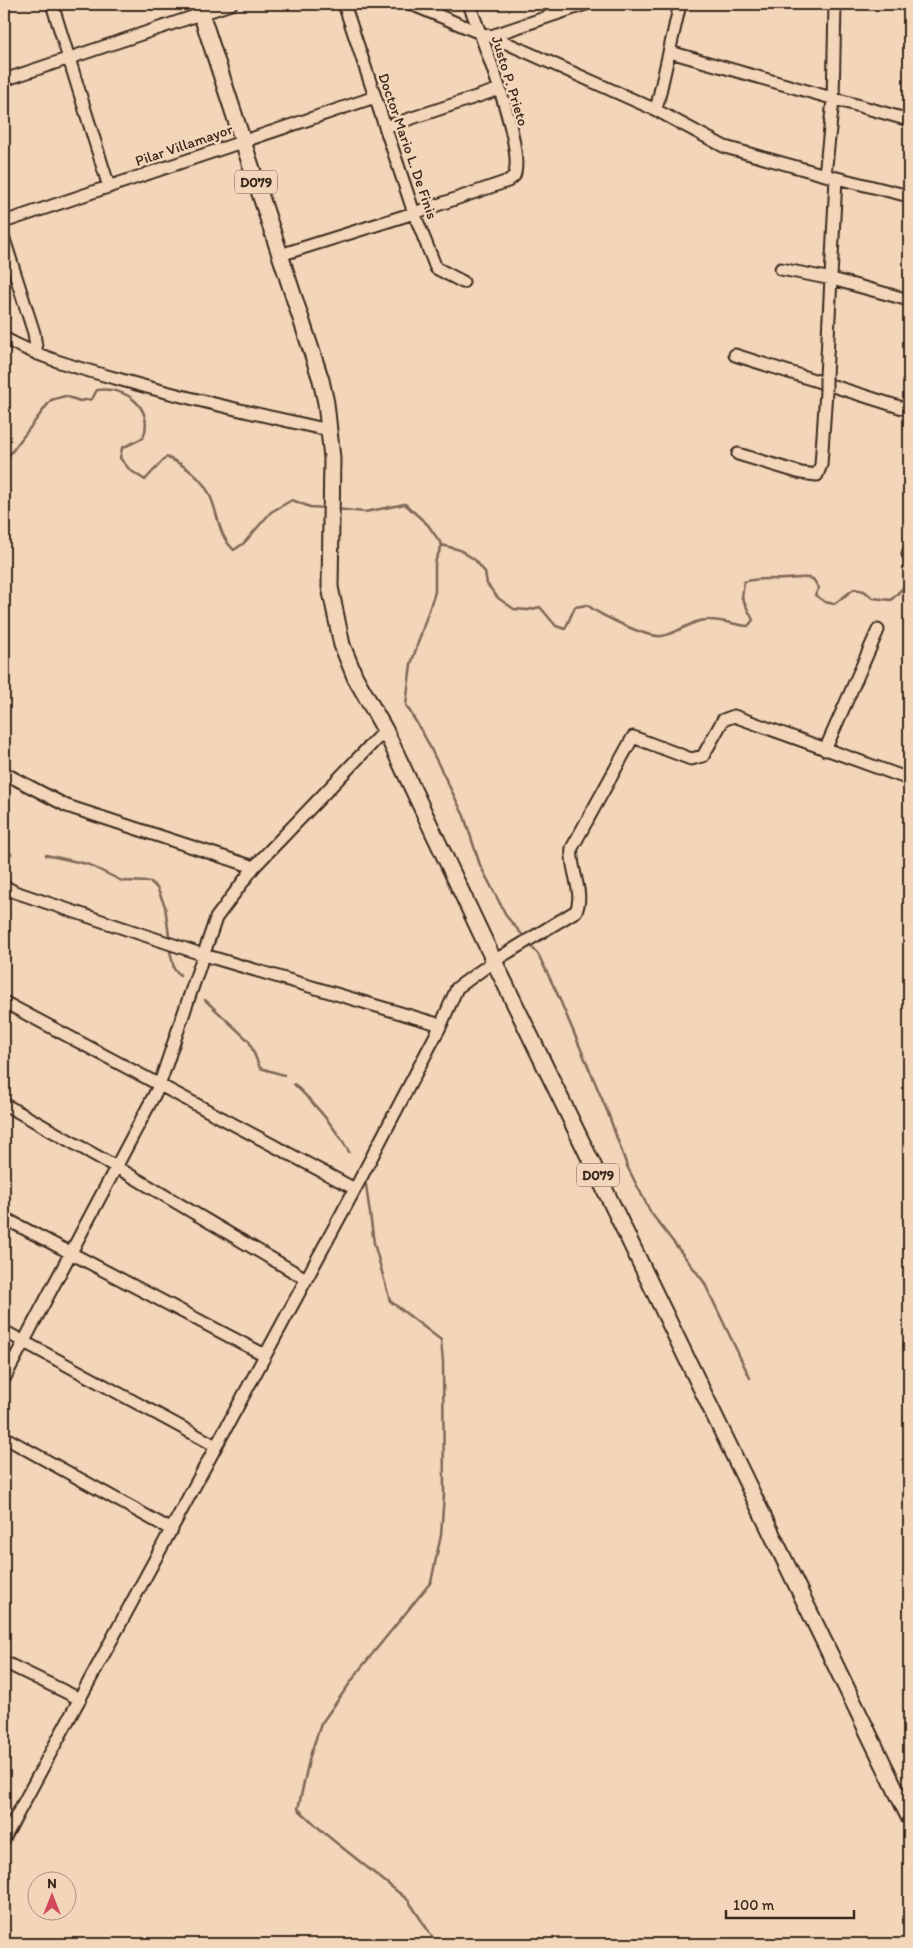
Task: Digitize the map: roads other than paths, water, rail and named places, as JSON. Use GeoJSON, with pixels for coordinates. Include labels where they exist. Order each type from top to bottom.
{"type":"FeatureCollection","features":[{"type":"Feature","properties":{"kind":"main road","name":"D079"},"geometry":{"type":"LineString","coordinates":[[200,9],[316,360],[326,403],[332,500],[330,587],[339,636],[355,677],[384,730],[909,1817]]}},
{"type":"Feature","properties":{"kind":"street"},"geometry":{"type":"LineString","coordinates":[[52,4],[109,187]]}},
{"type":"Feature","properties":{"kind":"street"},"geometry":{"type":"LineString","coordinates":[[4,80],[70,58],[200,9],[231,4]]}},
{"type":"Feature","properties":{"kind":"street","name":"Doctor Mario L. De Finis"},"geometry":{"type":"LineString","coordinates":[[344,4],[414,213],[436,268],[463,282]]}},
{"type":"Feature","properties":{"kind":"street"},"geometry":{"type":"LineString","coordinates":[[411,4],[485,34],[656,110],[725,147],[830,177],[909,196]]}},
{"type":"Feature","properties":{"kind":"street","name":"Justo P. Prieto"},"geometry":{"type":"LineString","coordinates":[[414,213],[508,181],[514,176],[518,168],[485,34],[469,4]]}},
{"type":"Feature","properties":{"kind":"street"},"geometry":{"type":"LineString","coordinates":[[485,34],[586,4]]}},
{"type":"Feature","properties":{"kind":"street"},"geometry":{"type":"LineString","coordinates":[[656,110],[680,4]]}},
{"type":"Feature","properties":{"kind":"street"},"geometry":{"type":"LineString","coordinates":[[738,454],[801,474],[817,475],[821,465],[832,279],[830,177],[835,4]]}},
{"type":"Feature","properties":{"kind":"street"},"geometry":{"type":"LineString","coordinates":[[670,52],[833,100],[909,120]]}},
{"type":"Feature","properties":{"kind":"street"},"geometry":{"type":"LineString","coordinates":[[385,126],[500,89]]}},
{"type":"Feature","properties":{"kind":"street","name":"Pilar Villamayor"},"geometry":{"type":"LineString","coordinates":[[4,222],[375,97]]}},
{"type":"Feature","properties":{"kind":"street"},"geometry":{"type":"LineString","coordinates":[[280,255],[414,213]]}},
{"type":"Feature","properties":{"kind":"street"},"geometry":{"type":"LineString","coordinates":[[4,239],[34,333],[37,354]]}},
{"type":"Feature","properties":{"kind":"street"},"geometry":{"type":"LineString","coordinates":[[781,269],[832,279],[909,300]]}},
{"type":"Feature","properties":{"kind":"street"},"geometry":{"type":"LineString","coordinates":[[4,338],[68,366],[172,394],[329,430]]}},
{"type":"Feature","properties":{"kind":"street"},"geometry":{"type":"LineString","coordinates":[[735,355],[909,410]]}},
{"type":"Feature","properties":{"kind":"street"},"geometry":{"type":"LineString","coordinates":[[825,750],[878,630]]}},
{"type":"Feature","properties":{"kind":"street"},"geometry":{"type":"LineString","coordinates":[[4,1839],[355,1189],[441,1025],[457,988],[494,961],[576,911],[580,904],[570,858],[572,848],[633,737],[691,759],[703,756],[723,720],[734,716],[909,779]]}},
{"type":"Feature","properties":{"kind":"street"},"geometry":{"type":"LineString","coordinates":[[4,1379],[160,1086],[216,918],[254,868],[384,730]]}},
{"type":"Feature","properties":{"kind":"street"},"geometry":{"type":"LineString","coordinates":[[4,773],[67,806],[254,868]]}},
{"type":"Feature","properties":{"kind":"street"},"geometry":{"type":"LineString","coordinates":[[4,886],[14,892],[204,955],[441,1025]]}},
{"type":"Feature","properties":{"kind":"street"},"geometry":{"type":"LineString","coordinates":[[4,1002],[355,1189]]}},
{"type":"Feature","properties":{"kind":"street"},"geometry":{"type":"LineString","coordinates":[[4,1104],[118,1168],[306,1279]]}},
{"type":"Feature","properties":{"kind":"street"},"geometry":{"type":"LineString","coordinates":[[4,1218],[71,1251],[265,1355]]}},
{"type":"Feature","properties":{"kind":"street"},"geometry":{"type":"LineString","coordinates":[[4,1332],[216,1446]]}},
{"type":"Feature","properties":{"kind":"street"},"geometry":{"type":"LineString","coordinates":[[4,1437],[172,1530]]}},
{"type":"Feature","properties":{"kind":"street"},"geometry":{"type":"LineString","coordinates":[[4,1662],[80,1699]]}},
{"type":"Feature","properties":{"kind":"waterway"},"geometry":{"type":"LineString","coordinates":[[4,462],[51,400],[65,396],[80,401],[92,399],[97,390],[108,390],[118,392],[135,401],[145,417],[146,427],[143,438],[122,448],[120,458],[130,470],[145,480],[166,457],[193,473],[208,491],[222,532],[234,550],[244,543],[271,512],[292,500],[310,507],[325,508]]}},
{"type":"Feature","properties":{"kind":"waterway"},"geometry":{"type":"LineString","coordinates":[[335,509],[365,512],[405,504],[428,525],[442,545],[460,550],[475,560],[485,572],[487,584],[498,598],[514,609],[528,610],[540,607],[556,626],[565,629],[575,607],[587,605],[623,625],[655,636],[668,635],[703,620],[748,626],[753,620],[742,598],[744,582],[755,580],[813,579],[819,588],[815,595],[825,602],[834,604],[854,589],[864,591],[873,598],[891,600],[909,582]]}},
{"type":"Feature","properties":{"kind":"waterway"},"geometry":{"type":"LineString","coordinates":[[442,545],[435,562],[435,592],[411,664],[406,705],[425,737],[464,816],[480,865],[507,917],[525,938]]}},
{"type":"Feature","properties":{"kind":"waterway"},"geometry":{"type":"LineString","coordinates":[[4,847],[11,854]]}},
{"type":"Feature","properties":{"kind":"waterway"},"geometry":{"type":"LineString","coordinates":[[46,855],[87,864],[122,881],[151,882],[157,888],[165,906],[169,936]]}},
{"type":"Feature","properties":{"kind":"waterway"},"geometry":{"type":"LineString","coordinates":[[528,943],[538,954],[557,993],[608,1113],[627,1166],[651,1213],[704,1282],[750,1378]]}},
{"type":"Feature","properties":{"kind":"waterway"},"geometry":{"type":"LineString","coordinates":[[170,951],[174,969],[180,975]]}},
{"type":"Feature","properties":{"kind":"waterway"},"geometry":{"type":"LineString","coordinates":[[205,1000],[249,1041],[260,1068],[284,1075]]}},
{"type":"Feature","properties":{"kind":"waterway"},"geometry":{"type":"LineString","coordinates":[[294,1084],[324,1116],[349,1152]]}},
{"type":"Feature","properties":{"kind":"waterway"},"geometry":{"type":"LineString","coordinates":[[366,1185],[374,1243],[390,1301],[441,1340],[443,1362],[444,1495],[441,1535],[431,1582],[360,1669],[321,1724],[310,1756],[298,1809],[329,1837],[408,1900],[437,1944]]}}]}
